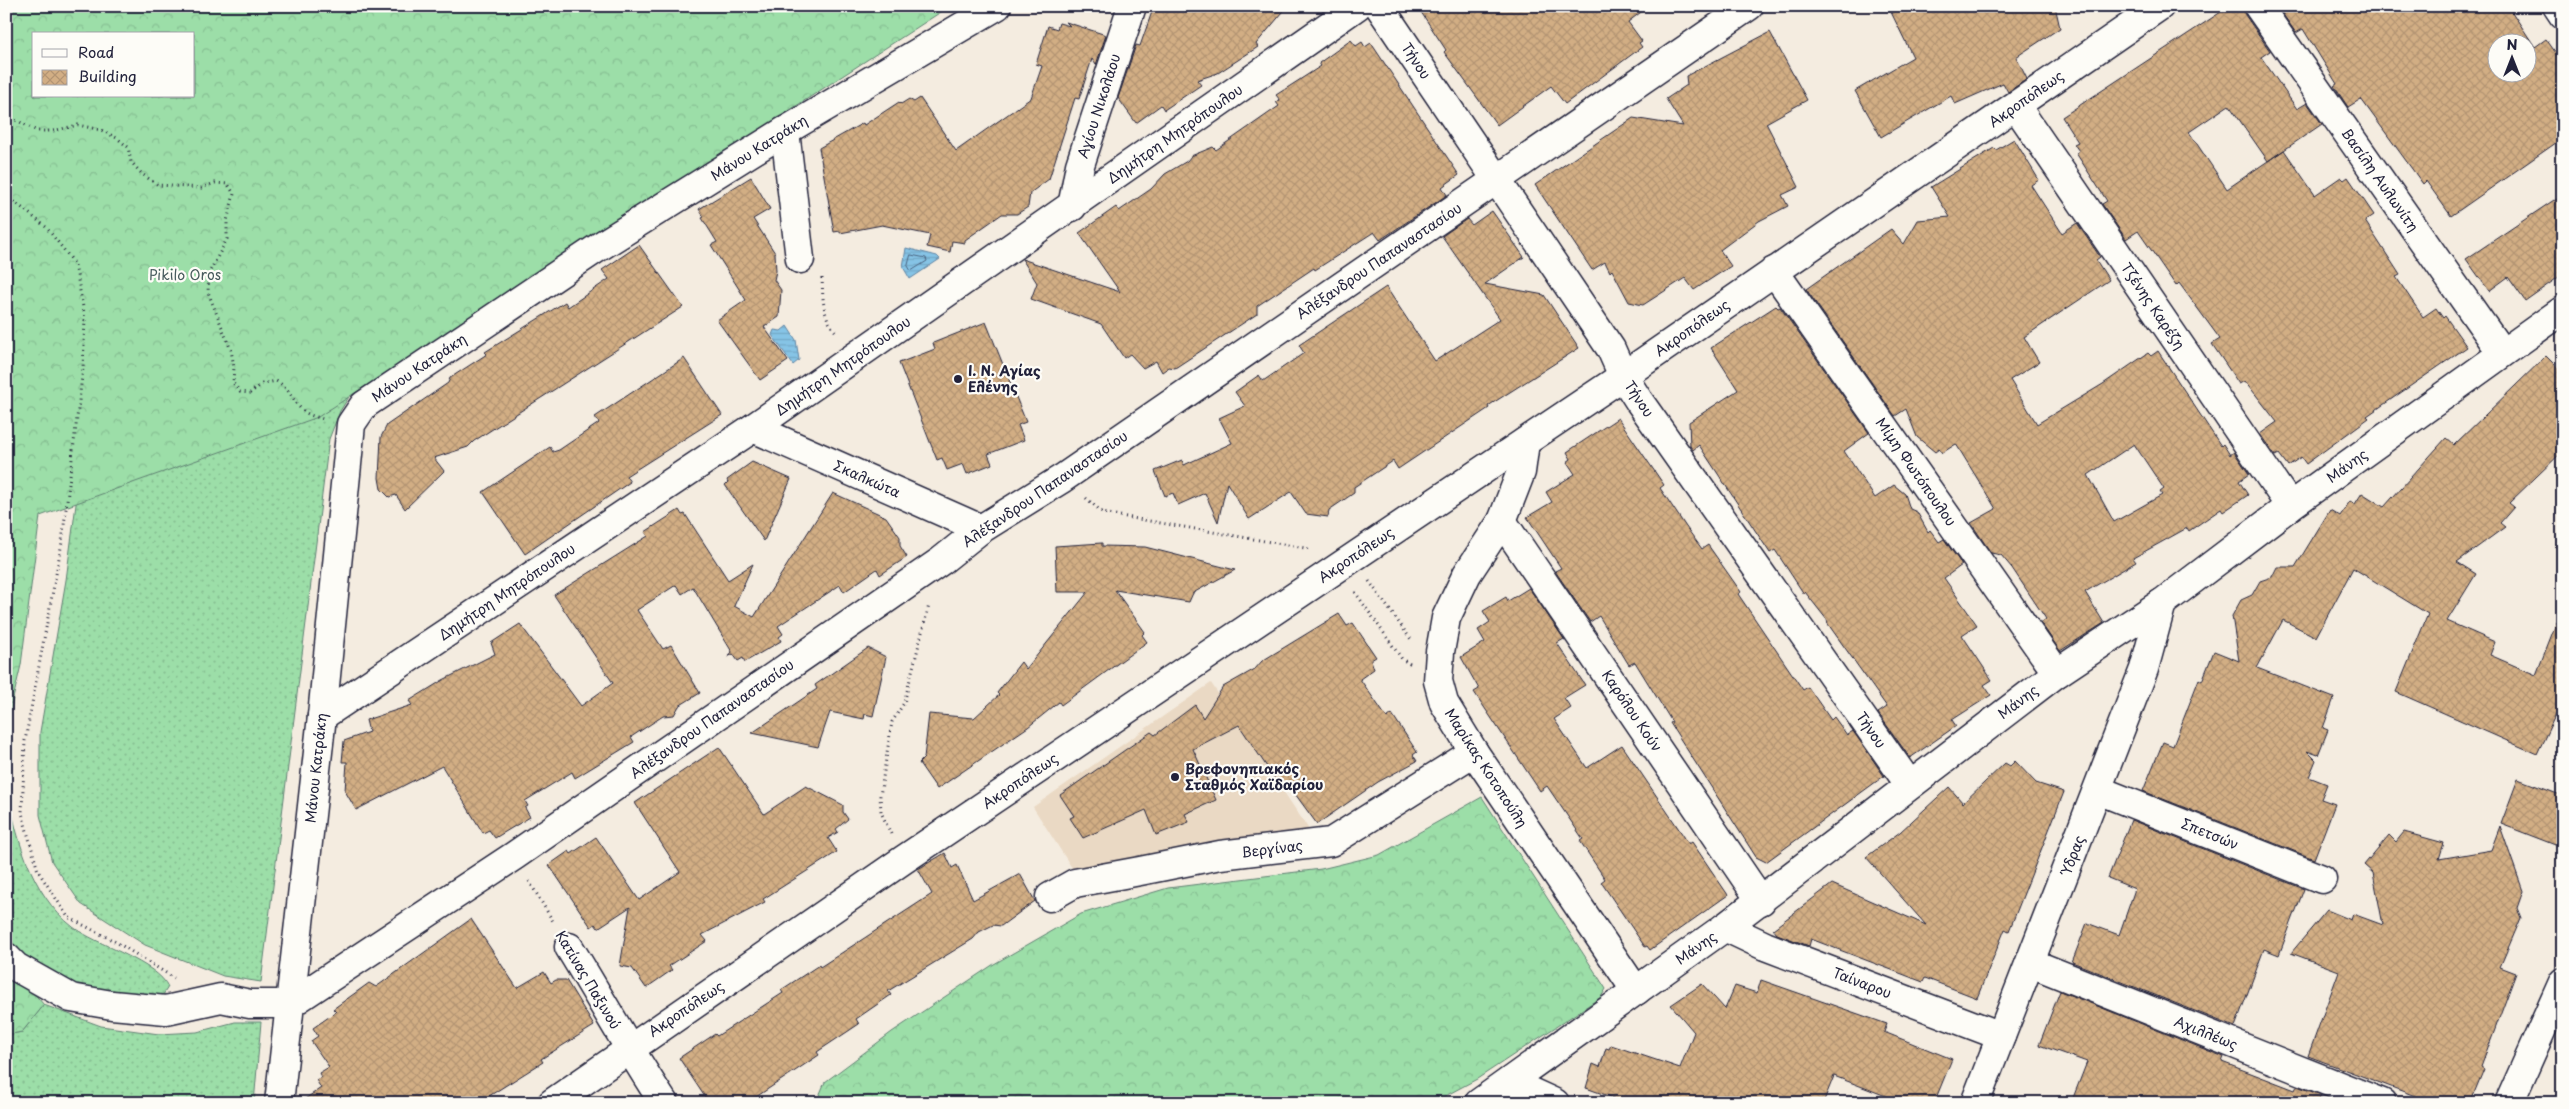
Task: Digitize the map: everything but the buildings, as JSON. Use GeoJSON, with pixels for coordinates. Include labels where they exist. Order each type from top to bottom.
{"type":"FeatureCollection","features":[{"type":"Feature","properties":{"kind":"street","name":"Μάνου Κατράκη"},"geometry":{"type":"LineString","coordinates":[[279,1103],[322,716],[351,424],[364,405],[599,248],[785,131],[996,6]]}},
{"type":"Feature","properties":{"kind":"street","name":"Αγίου Νικολάου"},"geometry":{"type":"LineString","coordinates":[[1072,207],[1080,165],[1132,6]]}},
{"type":"Feature","properties":{"kind":"street","name":"Δημήτρη Μητρόπουλου"},"geometry":{"type":"LineString","coordinates":[[322,716],[753,428],[1072,207],[1357,6]]}},
{"type":"Feature","properties":{"kind":"street","name":"Τήνου"},"geometry":{"type":"LineString","coordinates":[[1379,6],[1611,349],[1623,376],[1910,784]]}},
{"type":"Feature","properties":{"kind":"street","name":"Αλέξανδρου Παπαναστασίου"},"geometry":{"type":"LineString","coordinates":[[290,1004],[514,856],[941,561],[981,529],[1063,478],[1749,6]]}},
{"type":"Feature","properties":{"kind":"street","name":"Ακροπόλεως"},"geometry":{"type":"LineString","coordinates":[[552,1103],[628,1049],[1345,562],[1623,376],[2160,6]]}},
{"type":"Feature","properties":{"kind":"street","name":"Βασίλη Αυλωνίτη"},"geometry":{"type":"LineString","coordinates":[[2258,6],[2502,353]]}},
{"type":"Feature","properties":{"kind":"street"},"geometry":{"type":"LineString","coordinates":[[2557,6],[2563,15]]}},
{"type":"Feature","properties":{"kind":"street","name":"Τζένης Καρέζη"},"geometry":{"type":"LineString","coordinates":[[2016,106],[2290,506]]}},
{"type":"Feature","properties":{"kind":"street"},"geometry":{"type":"LineString","coordinates":[[785,131],[800,259]]}},
{"type":"Feature","properties":{"kind":"street","name":"Μίμη Φωτόπουλου"},"geometry":{"type":"LineString","coordinates":[[1774,272],[2058,673]]}},
{"type":"Feature","properties":{"kind":"street","name":"Μάνης"},"geometry":{"type":"LineString","coordinates":[[1479,1103],[1726,927],[1910,784],[2058,673],[2162,603],[2290,506],[2563,310]]}},
{"type":"Feature","properties":{"kind":"street","name":"Σκαλκώτα"},"geometry":{"type":"LineString","coordinates":[[753,428],[981,529]]}},
{"type":"Feature","properties":{"kind":"street","name":"Μαρίκας Κοτοπούλη"},"geometry":{"type":"LineString","coordinates":[[1525,442],[1521,472],[1502,521],[1467,574],[1446,618],[1440,652],[1438,681],[1443,698],[1474,752],[1636,991]]}},
{"type":"Feature","properties":{"kind":"street","name":"Καρόλου Κούν"},"geometry":{"type":"LineString","coordinates":[[1502,521],[1761,901]]}},
{"type":"Feature","properties":{"kind":"street","name":"Ύδρας"},"geometry":{"type":"LineString","coordinates":[[1975,1103],[2144,669],[2162,603]]}},
{"type":"Feature","properties":{"kind":"street","name":"Βεργίνας"},"geometry":{"type":"LineString","coordinates":[[1050,897],[1074,883],[1220,855],[1331,842],[1474,752]]}},
{"type":"Feature","properties":{"kind":"street","name":"Σπετσών"},"geometry":{"type":"LineString","coordinates":[[2098,790],[2322,879]]}},
{"type":"Feature","properties":{"kind":"street","name":"Ταίναρου"},"geometry":{"type":"LineString","coordinates":[[1726,927],[1765,946],[2001,1036]]}},
{"type":"Feature","properties":{"kind":"street","name":"Κατίνας Παξινού"},"geometry":{"type":"LineString","coordinates":[[569,947],[610,1012],[628,1049],[664,1103]]}},
{"type":"Feature","properties":{"kind":"street"},"geometry":{"type":"LineString","coordinates":[[6,957],[16,967],[71,998],[112,1006],[166,1010],[221,998],[250,1004],[290,1004]]}},
{"type":"Feature","properties":{"kind":"street","name":"Αχιλλέως"},"geometry":{"type":"LineString","coordinates":[[2031,963],[2382,1103]]}},
{"type":"Feature","properties":{"kind":"street"},"geometry":{"type":"LineString","coordinates":[[2509,1103],[2555,1022],[2563,982]]}},
{"type":"Feature","properties":{"kind":"street"},"geometry":{"type":"LineString","coordinates":[[1509,1082],[1555,1103]]}},
{"type":"Feature","properties":{"kind":"path"},"geometry":{"type":"LineString","coordinates":[[6,118],[18,121],[36,132],[53,132],[78,125],[101,130],[117,138],[128,147],[131,162],[142,174],[158,185],[201,188],[215,183],[228,184],[234,194],[227,221],[227,239],[209,272],[208,292],[231,350],[234,367],[233,383],[240,392],[250,393],[262,384],[276,381],[288,388],[294,400],[306,413],[328,421],[351,424]]}},
{"type":"Feature","properties":{"kind":"path"},"geometry":{"type":"LineString","coordinates":[[6,195],[46,227],[74,264],[86,318],[84,368],[62,542],[25,741],[22,813],[38,871],[68,916],[179,981]]}},
{"type":"Feature","properties":{"kind":"path"},"geometry":{"type":"LineString","coordinates":[[1063,478],[1103,513],[1281,543]]}},
{"type":"Feature","properties":{"kind":"path"},"geometry":{"type":"LineString","coordinates":[[881,812],[880,796],[892,722],[904,703],[941,561]]}},
{"type":"Feature","properties":{"kind":"path"},"geometry":{"type":"LineString","coordinates":[[1345,562],[1416,646]]}},
{"type":"Feature","properties":{"kind":"path"},"geometry":{"type":"LineString","coordinates":[[1345,562],[1402,659]]}},
{"type":"Feature","properties":{"kind":"path","name":"Κατίνας Παξινού"},"geometry":{"type":"LineString","coordinates":[[514,856],[569,947]]}},
{"type":"Feature","properties":{"kind":"shaded area","name":"Βρεφονηπιακός Σταθμός Χαϊδαρίου"},"geometry":{"type":"Polygon","coordinates":[[[1211,683],[1310,831],[1072,868],[1033,807],[1211,683]]]}},
{"type":"Feature","properties":{"kind":"green space"},"geometry":{"type":"Polygon","coordinates":[[[6,6],[595,6],[340,411],[329,439],[261,982],[223,976],[145,945],[81,904],[52,862],[40,815],[40,732],[66,580],[89,406],[66,214],[33,98],[195,98],[195,32],[32,32],[32,96],[6,6]]]}},
{"type":"Feature","properties":{"kind":"green space","name":"Pikilo Oros"},"geometry":{"type":"Polygon","coordinates":[[[6,6],[950,6],[318,417],[40,516],[21,665],[12,703],[6,703],[6,6]]]}},
{"type":"Feature","properties":{"kind":"green space"},"geometry":{"type":"Polygon","coordinates":[[[6,703],[12,703],[6,737],[6,703]]]}},
{"type":"Feature","properties":{"kind":"green space"},"geometry":{"type":"Polygon","coordinates":[[[6,778],[13,819],[19,839],[26,860],[45,897],[73,927],[139,962],[162,978],[168,987],[163,995],[127,998],[72,989],[6,947],[6,778]]]}},
{"type":"Feature","properties":{"kind":"green space"},"geometry":{"type":"Polygon","coordinates":[[[1482,797],[1606,989],[1601,997],[1477,1079],[1432,1103],[816,1103],[825,1082],[892,1032],[994,964],[1081,914],[1168,888],[1321,869],[1379,855],[1482,797]]]}},
{"type":"Feature","properties":{"kind":"green space"},"geometry":{"type":"Polygon","coordinates":[[[6,976],[32,991],[44,1005],[22,1032],[6,1035],[6,976]]]}},
{"type":"Feature","properties":{"kind":"green space"},"geometry":{"type":"Polygon","coordinates":[[[44,1005],[101,1026],[159,1034],[197,1032],[235,1022],[261,1022],[254,1103],[6,1103],[6,1035],[22,1032],[44,1005]]]}},
{"type":"Feature","properties":{"kind":"water"},"geometry":{"type":"Polygon","coordinates":[[[906,248],[937,256],[940,259],[910,279],[903,267],[906,248]]]}},
{"type":"Feature","properties":{"kind":"water"},"geometry":{"type":"Polygon","coordinates":[[[787,326],[796,340],[799,360],[793,365],[772,335],[774,330],[781,331],[787,326]]]}},
{"type":"Feature","properties":{"kind":"place","name":"Ι. Ν. Αγίας Ελένης"},"geometry":{"type":"Point","coordinates":[958,379]}},
{"type":"Feature","properties":{"kind":"place","name":"Βρεφονηπιακός Σταθμός Χαϊδαρίου"},"geometry":{"type":"Point","coordinates":[1175,777]}}]}
